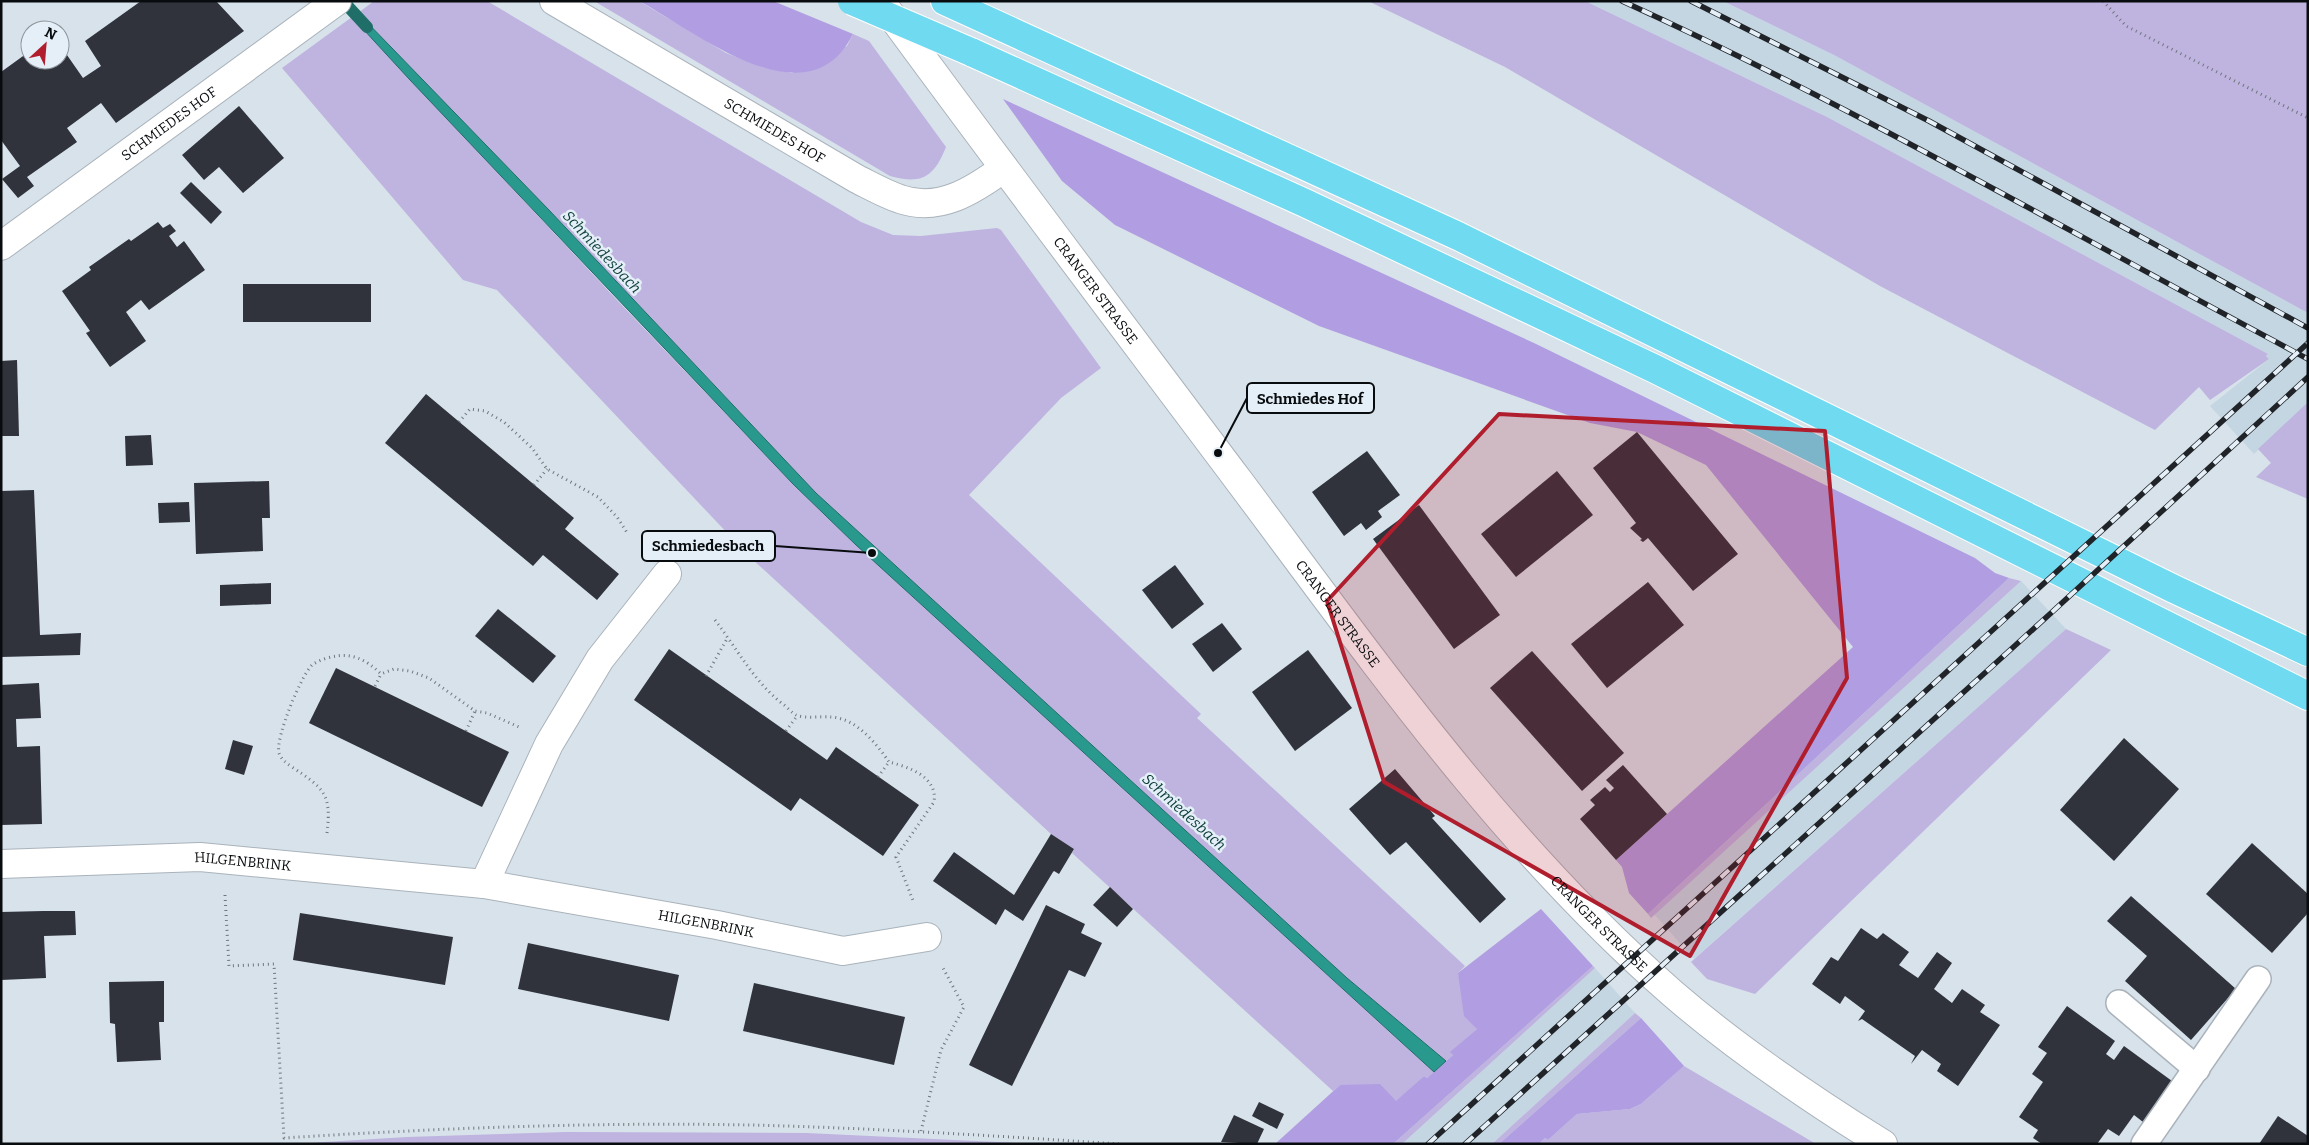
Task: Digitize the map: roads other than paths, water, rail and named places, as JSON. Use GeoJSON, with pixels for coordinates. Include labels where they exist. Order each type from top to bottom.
{"type":"FeatureCollection","features":[{"type":"Feature","properties":{"kind":"highway"},"geometry":{"type":"LineString","coordinates":[[852,1],[971,52],[1305,203],[1655,369],[2308,696]]}},
{"type":"Feature","properties":{"kind":"highway"},"geometry":{"type":"LineString","coordinates":[[945,1],[1458,236],[2165,584],[2308,652]]}},
{"type":"Feature","properties":{"kind":"street","name":"SCHMIEDES HOF"},"geometry":{"type":"LineString","coordinates":[[554,1],[857,179],[901,200],[928,204],[961,196],[1004,168]]}},
{"type":"Feature","properties":{"kind":"street","name":"CRANGER STRASSE"},"geometry":{"type":"LineString","coordinates":[[881,1],[1396,691],[1523,844],[1587,912],[1671,992],[1750,1055],[1883,1144]]}},
{"type":"Feature","properties":{"kind":"street","name":"SCHMIEDES HOF"},"geometry":{"type":"LineString","coordinates":[[1,246],[333,4]]}},
{"type":"Feature","properties":{"kind":"street"},"geometry":{"type":"LineString","coordinates":[[484,884],[549,744],[600,659],[667,574]]}},
{"type":"Feature","properties":{"kind":"street","name":"HILGENBRINK"},"geometry":{"type":"LineString","coordinates":[[1,864],[200,857],[484,884],[718,925],[844,951],[926,937]]}},
{"type":"Feature","properties":{"kind":"lane"},"geometry":{"type":"LineString","coordinates":[[2144,1144],[2258,979]]}},
{"type":"Feature","properties":{"kind":"lane"},"geometry":{"type":"LineString","coordinates":[[2119,1004],[2197,1068]]}},
{"type":"Feature","properties":{"kind":"waterway","name":"Schmiedesbach"},"geometry":{"type":"LineString","coordinates":[[343,1],[367,27]]}},
{"type":"Feature","properties":{"kind":"railway"},"geometry":{"type":"LineString","coordinates":[[1622,1],[1710,42],[1882,129],[2308,359]]}},
{"type":"Feature","properties":{"kind":"railway"},"geometry":{"type":"LineString","coordinates":[[1691,1],[1929,121],[2308,328]]}},
{"type":"Feature","properties":{"kind":"railway"},"geometry":{"type":"LineString","coordinates":[[1428,1144],[2308,343]]}},
{"type":"Feature","properties":{"kind":"railway"},"geometry":{"type":"LineString","coordinates":[[1465,1144],[2051,613],[2308,377]]}},
{"type":"Feature","properties":{"kind":"place","name":"Schmiedes Hof"},"geometry":{"type":"Point","coordinates":[1218,453]}},
{"type":"Feature","properties":{"kind":"place","name":"Schmiedesbach"},"geometry":{"type":"Point","coordinates":[872,553]}}]}
